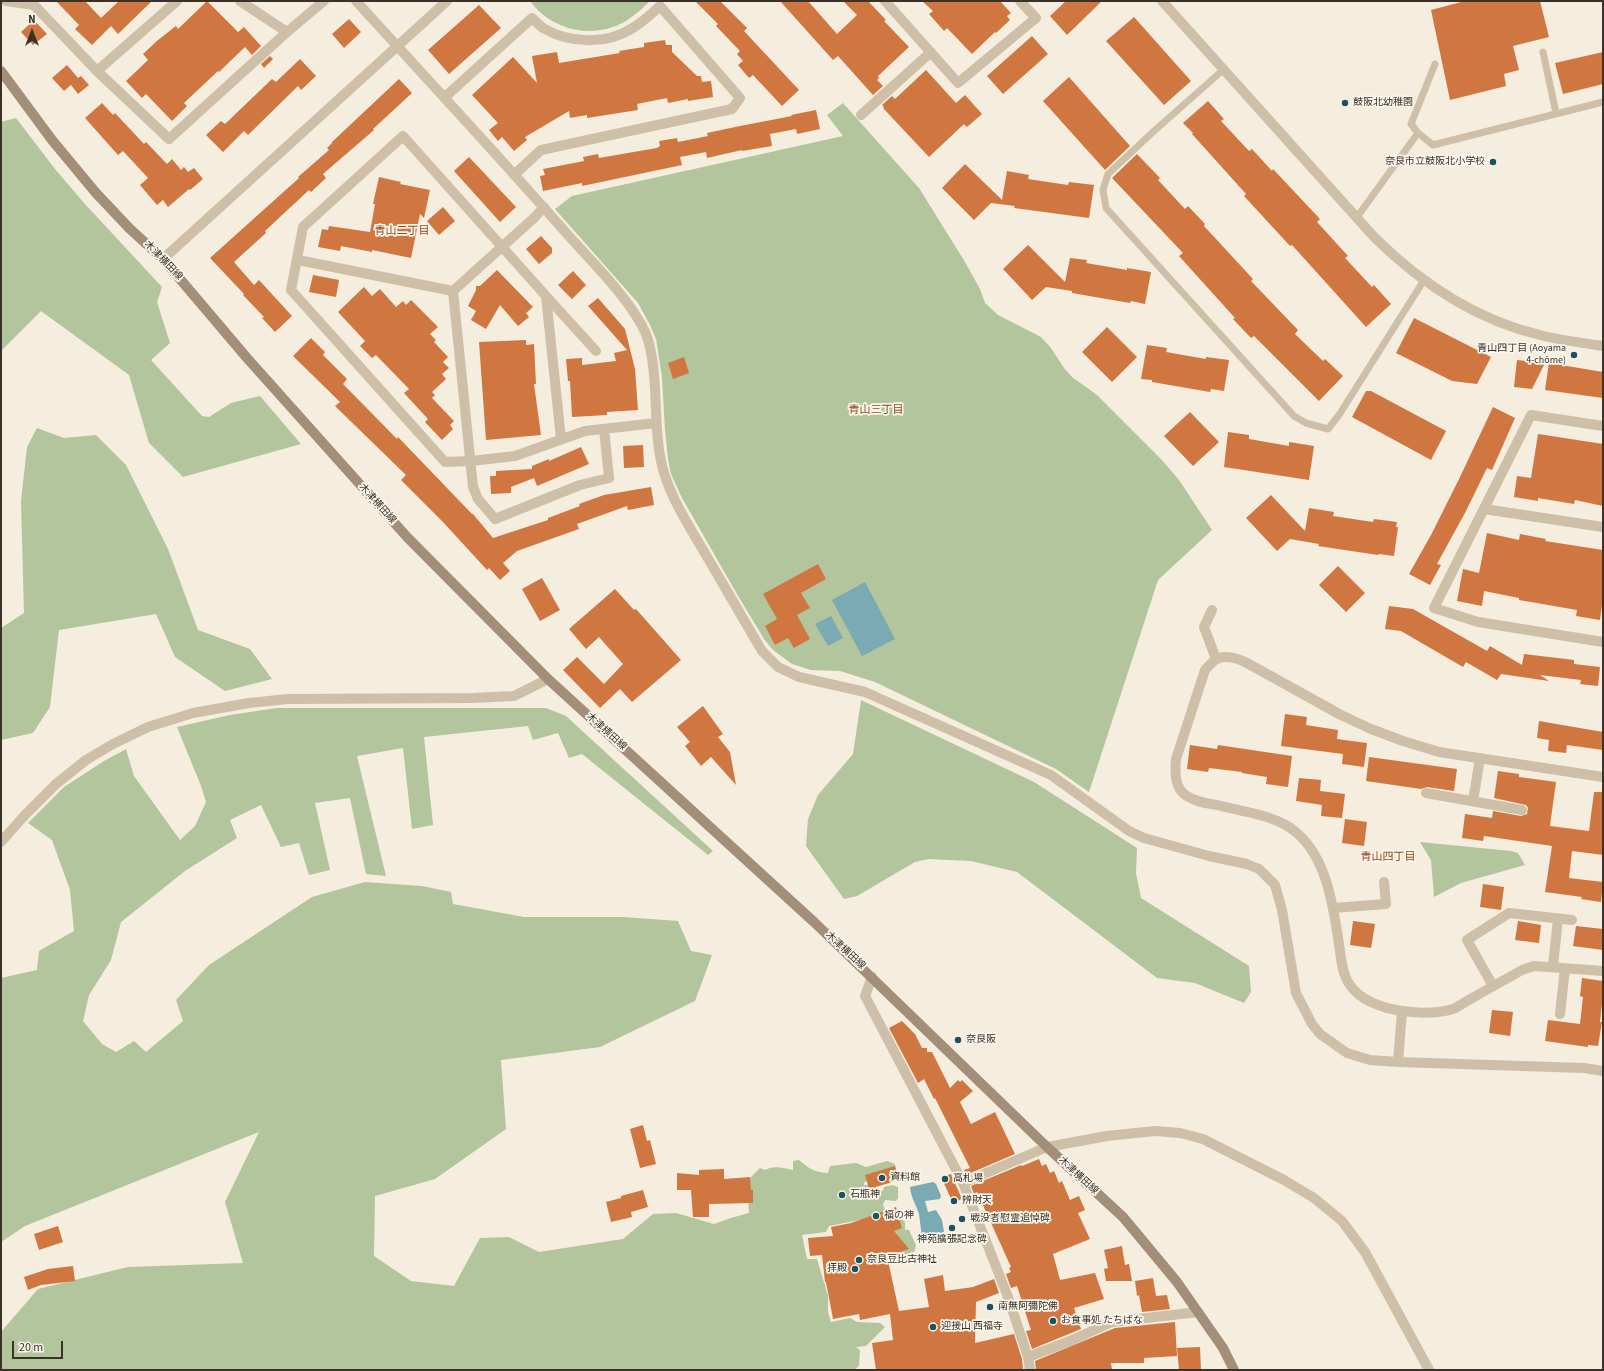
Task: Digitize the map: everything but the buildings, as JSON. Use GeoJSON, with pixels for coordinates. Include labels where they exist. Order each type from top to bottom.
{"type":"FeatureCollection","features":[{"type":"Feature","properties":{"kind":"main road","name":"木津横田線"},"geometry":{"type":"LineString","coordinates":[[1,71],[52,140],[96,193],[130,229],[163,259],[247,358],[407,537],[548,679],[872,977],[1047,1147],[1123,1218],[1177,1282],[1223,1348],[1234,1370]]}},
{"type":"Feature","properties":{"kind":"street"},"geometry":{"type":"LineString","coordinates":[[6,1],[34,5],[97,71],[169,139],[287,32],[324,1]]}},
{"type":"Feature","properties":{"kind":"street"},"geometry":{"type":"LineString","coordinates":[[97,71],[177,1]]}},
{"type":"Feature","properties":{"kind":"street"},"geometry":{"type":"LineString","coordinates":[[240,1],[287,32]]}},
{"type":"Feature","properties":{"kind":"street"},"geometry":{"type":"LineString","coordinates":[[356,1],[544,207],[612,285],[634,314],[646,334],[652,356],[659,455],[665,476],[675,500],[762,651],[778,667],[799,677],[865,692],[1051,775],[1129,831],[1144,838],[1210,856],[1247,864],[1258,869],[1275,885],[1282,910],[1296,993],[1312,1024],[1320,1034],[1347,1053],[1370,1060],[1398,1062],[1584,1068],[1603,1071]]}},
{"type":"Feature","properties":{"kind":"street"},"geometry":{"type":"LineString","coordinates":[[163,259],[447,1]]}},
{"type":"Feature","properties":{"kind":"street"},"geometry":{"type":"LineString","coordinates":[[885,1],[958,83],[1036,18],[1020,1]]}},
{"type":"Feature","properties":{"kind":"street"},"geometry":{"type":"LineString","coordinates":[[1162,1],[1222,70],[1375,238],[1399,262],[1449,298],[1484,316],[1540,335],[1603,346]]}},
{"type":"Feature","properties":{"kind":"street"},"geometry":{"type":"LineString","coordinates":[[445,97],[532,18],[543,28],[564,36],[588,41],[609,38],[631,30],[660,6],[740,98],[732,109],[541,150],[514,175]]}},
{"type":"Feature","properties":{"kind":"street"},"geometry":{"type":"LineString","coordinates":[[861,115],[931,52]]}},
{"type":"Feature","properties":{"kind":"street"},"geometry":{"type":"LineString","coordinates":[[596,351],[403,136],[303,228],[291,290],[445,462],[471,461],[515,456],[585,431],[656,423]]}},
{"type":"Feature","properties":{"kind":"street"},"geometry":{"type":"LineString","coordinates":[[453,291],[535,217],[544,207]]}},
{"type":"Feature","properties":{"kind":"street"},"geometry":{"type":"LineString","coordinates":[[298,260],[453,291]]}},
{"type":"Feature","properties":{"kind":"street"},"geometry":{"type":"LineString","coordinates":[[453,291],[474,487],[478,499],[495,519],[580,485],[609,478],[604,429]]}},
{"type":"Feature","properties":{"kind":"street"},"geometry":{"type":"LineString","coordinates":[[546,296],[561,439]]}},
{"type":"Feature","properties":{"kind":"street"},"geometry":{"type":"LineString","coordinates":[[1603,426],[1531,415],[1434,608],[1478,622],[1603,642]]}},
{"type":"Feature","properties":{"kind":"street"},"geometry":{"type":"LineString","coordinates":[[1484,509],[1603,527]]}},
{"type":"Feature","properties":{"kind":"street"},"geometry":{"type":"LineString","coordinates":[[1212,610],[1204,627],[1216,659]]}},
{"type":"Feature","properties":{"kind":"street"},"geometry":{"type":"LineString","coordinates":[[1603,777],[1439,752],[1378,732],[1342,715],[1239,659],[1228,658],[1216,659],[1205,670],[1184,732],[1176,759],[1175,771],[1177,783],[1182,793],[1196,801],[1267,818],[1288,827],[1302,838],[1319,863],[1328,884],[1341,963],[1348,981],[1362,998],[1375,1004],[1402,1011],[1436,1012],[1454,1008],[1522,970],[1534,966],[1553,966],[1603,971]]}},
{"type":"Feature","properties":{"kind":"street"},"geometry":{"type":"LineString","coordinates":[[1,842],[56,784],[86,760],[113,744],[148,727],[193,713],[249,703],[288,699],[473,698],[514,696],[548,679]]}},
{"type":"Feature","properties":{"kind":"street"},"geometry":{"type":"LineString","coordinates":[[1473,801],[1480,758]]}},
{"type":"Feature","properties":{"kind":"street"},"geometry":{"type":"LineString","coordinates":[[1426,793],[1522,810]]}},
{"type":"Feature","properties":{"kind":"street"},"geometry":{"type":"LineString","coordinates":[[1333,908],[1386,904],[1384,882]]}},
{"type":"Feature","properties":{"kind":"street"},"geometry":{"type":"LineString","coordinates":[[1493,986],[1467,940],[1509,913],[1572,920]]}},
{"type":"Feature","properties":{"kind":"street"},"geometry":{"type":"LineString","coordinates":[[1553,966],[1558,919]]}},
{"type":"Feature","properties":{"kind":"street"},"geometry":{"type":"LineString","coordinates":[[1560,1014],[1565,968]]}},
{"type":"Feature","properties":{"kind":"street"},"geometry":{"type":"LineString","coordinates":[[872,977],[865,996],[963,1183],[1006,1291],[1028,1357],[1030,1370]]}},
{"type":"Feature","properties":{"kind":"street"},"geometry":{"type":"LineString","coordinates":[[1398,1062],[1402,1011]]}},
{"type":"Feature","properties":{"kind":"street"},"geometry":{"type":"LineString","coordinates":[[963,1183],[1047,1147],[1126,1134],[1155,1131],[1180,1133],[1203,1139],[1221,1147],[1314,1198],[1342,1221],[1364,1252],[1429,1370]]}},
{"type":"Feature","properties":{"kind":"street"},"geometry":{"type":"LineString","coordinates":[[1028,1357],[1070,1341],[1112,1322],[1198,1312]]}},
{"type":"Feature","properties":{"kind":"lane"},"geometry":{"type":"LineString","coordinates":[[1543,52],[1556,113]]}},
{"type":"Feature","properties":{"kind":"lane"},"geometry":{"type":"LineString","coordinates":[[1435,64],[1411,124],[1418,133],[1433,145],[1603,102]]}},
{"type":"Feature","properties":{"kind":"lane"},"geometry":{"type":"LineString","coordinates":[[1222,70],[1108,174],[1103,190],[1106,208],[1294,416],[1306,423],[1328,429],[1339,415],[1424,280]]}},
{"type":"Feature","properties":{"kind":"lane"},"geometry":{"type":"LineString","coordinates":[[1357,217],[1418,133]]}},
{"type":"Feature","properties":{"kind":"green space"},"geometry":{"type":"Polygon","coordinates":[[[530,1],[650,1],[626,21],[614,27],[587,31],[562,26],[539,11],[530,1]]]}},
{"type":"Feature","properties":{"kind":"green space"},"geometry":{"type":"Polygon","coordinates":[[[843,103],[919,188],[965,262],[980,289],[985,303],[998,315],[1041,337],[1072,377],[1097,395],[1161,459],[1179,480],[1212,530],[1158,580],[1089,792],[1056,769],[875,682],[840,671],[811,670],[792,664],[773,650],[764,639],[737,594],[682,498],[671,474],[665,430],[662,377],[656,339],[650,325],[638,303],[555,209],[572,196],[843,136],[827,115],[843,103]]]}},
{"type":"Feature","properties":{"kind":"green space"},"geometry":{"type":"Polygon","coordinates":[[[16,118],[55,169],[84,203],[162,287],[157,302],[170,343],[151,360],[202,416],[209,417],[231,403],[260,396],[301,444],[183,477],[149,443],[129,375],[41,311],[1,351],[1,122],[16,118]]]}},
{"type":"Feature","properties":{"kind":"green space"},"geometry":{"type":"Polygon","coordinates":[[[37,428],[64,438],[96,435],[126,465],[168,549],[198,630],[250,649],[272,679],[225,691],[175,657],[156,614],[59,630],[50,707],[33,733],[1,740],[1,628],[24,613],[21,501],[27,447],[37,428]]]}},
{"type":"Feature","properties":{"kind":"green space"},"geometry":{"type":"Polygon","coordinates":[[[861,700],[1034,782],[1137,848],[1136,873],[1141,898],[1249,966],[1251,992],[1244,1003],[1195,983],[1157,978],[1017,872],[971,861],[929,859],[915,862],[857,896],[844,899],[806,846],[808,819],[818,795],[853,754],[861,700]]]}},
{"type":"Feature","properties":{"kind":"green space"},"geometry":{"type":"Polygon","coordinates":[[[277,708],[546,708],[566,716],[713,851],[708,855],[582,754],[569,758],[558,733],[533,740],[528,726],[424,737],[433,825],[412,829],[403,748],[357,756],[386,876],[366,874],[350,798],[315,803],[330,870],[309,875],[299,843],[281,847],[261,805],[230,820],[237,838],[185,871],[121,922],[111,960],[89,995],[83,1021],[102,1044],[116,1052],[134,1041],[146,1052],[183,1021],[176,1000],[209,965],[312,897],[365,882],[422,886],[451,892],[453,904],[524,917],[623,917],[678,921],[691,951],[712,955],[695,1001],[600,1047],[501,1060],[506,1129],[435,1179],[375,1196],[374,1256],[411,1281],[454,1286],[480,1238],[509,1237],[539,1252],[623,1239],[653,1214],[676,1213],[714,1224],[749,1213],[747,1181],[760,1168],[765,1170],[779,1167],[793,1170],[793,1161],[799,1160],[812,1170],[828,1173],[830,1166],[856,1163],[866,1167],[887,1161],[895,1164],[896,1172],[870,1179],[864,1183],[864,1185],[871,1185],[883,1191],[884,1187],[892,1185],[898,1187],[898,1198],[896,1201],[885,1200],[883,1205],[888,1217],[897,1215],[905,1222],[905,1230],[909,1230],[916,1245],[912,1256],[905,1260],[897,1255],[865,1219],[829,1226],[826,1232],[802,1235],[807,1259],[817,1259],[828,1296],[828,1312],[831,1322],[850,1318],[857,1322],[880,1323],[885,1327],[866,1346],[856,1347],[860,1350],[859,1366],[854,1370],[1,1370],[1,1332],[38,1289],[128,1267],[243,1263],[225,1202],[259,1132],[25,1226],[1,1242],[1,978],[37,970],[39,951],[74,931],[70,890],[52,840],[28,823],[64,787],[104,761],[126,749],[134,776],[180,840],[195,826],[206,802],[177,727],[230,715],[277,708]]]}},
{"type":"Feature","properties":{"kind":"green space"},"geometry":{"type":"Polygon","coordinates":[[[1420,842],[1511,851],[1518,853],[1525,865],[1461,883],[1434,897],[1431,860],[1420,842]]]}},
{"type":"Feature","properties":{"kind":"water"},"geometry":{"type":"Polygon","coordinates":[[[865,582],[895,639],[862,656],[832,600],[865,582]]]}},
{"type":"Feature","properties":{"kind":"water"},"geometry":{"type":"Polygon","coordinates":[[[831,616],[843,638],[828,646],[815,624],[831,616]]]}},
{"type":"Feature","properties":{"kind":"water"},"geometry":{"type":"Polygon","coordinates":[[[933,1182],[936,1184],[941,1196],[940,1199],[925,1201],[928,1212],[936,1210],[942,1220],[944,1232],[934,1236],[922,1237],[919,1214],[912,1198],[910,1187],[933,1182]]]}},
{"type":"Feature","properties":{"kind":"place","name":"鼓阪北幼稚園"},"geometry":{"type":"Point","coordinates":[1345,103]}},
{"type":"Feature","properties":{"kind":"place","name":"奈良市立鼓阪北小学校"},"geometry":{"type":"Point","coordinates":[1493,162]}},
{"type":"Feature","properties":{"kind":"place","name":"青山四丁目 (Aoyama 4-chōme)"},"geometry":{"type":"Point","coordinates":[1574,355]}},
{"type":"Feature","properties":{"kind":"place","name":"奈良阪"},"geometry":{"type":"Point","coordinates":[958,1040]}},
{"type":"Feature","properties":{"kind":"place","name":"資料館"},"geometry":{"type":"Point","coordinates":[882,1178]}},
{"type":"Feature","properties":{"kind":"place","name":"高札場"},"geometry":{"type":"Point","coordinates":[945,1179]}},
{"type":"Feature","properties":{"kind":"place","name":"石瓶神"},"geometry":{"type":"Point","coordinates":[842,1195]}},
{"type":"Feature","properties":{"kind":"place","name":"辨財天"},"geometry":{"type":"Point","coordinates":[954,1201]}},
{"type":"Feature","properties":{"kind":"place","name":"福の神"},"geometry":{"type":"Point","coordinates":[876,1216]}},
{"type":"Feature","properties":{"kind":"place","name":"戦没者慰霊追悼碑"},"geometry":{"type":"Point","coordinates":[962,1219]}},
{"type":"Feature","properties":{"kind":"place","name":"神苑擴張記念碑"},"geometry":{"type":"Point","coordinates":[952,1228]}},
{"type":"Feature","properties":{"kind":"place","name":"奈良豆比古神社"},"geometry":{"type":"Point","coordinates":[859,1260]}},
{"type":"Feature","properties":{"kind":"place","name":"拝殿"},"geometry":{"type":"Point","coordinates":[855,1269]}},
{"type":"Feature","properties":{"kind":"place","name":"南無阿彌陀佛"},"geometry":{"type":"Point","coordinates":[990,1307]}},
{"type":"Feature","properties":{"kind":"place","name":"お食事処 たちばな"},"geometry":{"type":"Point","coordinates":[1053,1321]}},
{"type":"Feature","properties":{"kind":"place","name":"迎接山 西福寺"},"geometry":{"type":"Point","coordinates":[933,1327]}},
{"type":"Feature","properties":{"kind":"district","name":"青山二丁目"},"geometry":{"type":"Point","coordinates":[402,232]}},
{"type":"Feature","properties":{"kind":"district","name":"青山三丁目"},"geometry":{"type":"Point","coordinates":[876,411]}},
{"type":"Feature","properties":{"kind":"district","name":"青山四丁目"},"geometry":{"type":"Point","coordinates":[1388,858]}}]}
